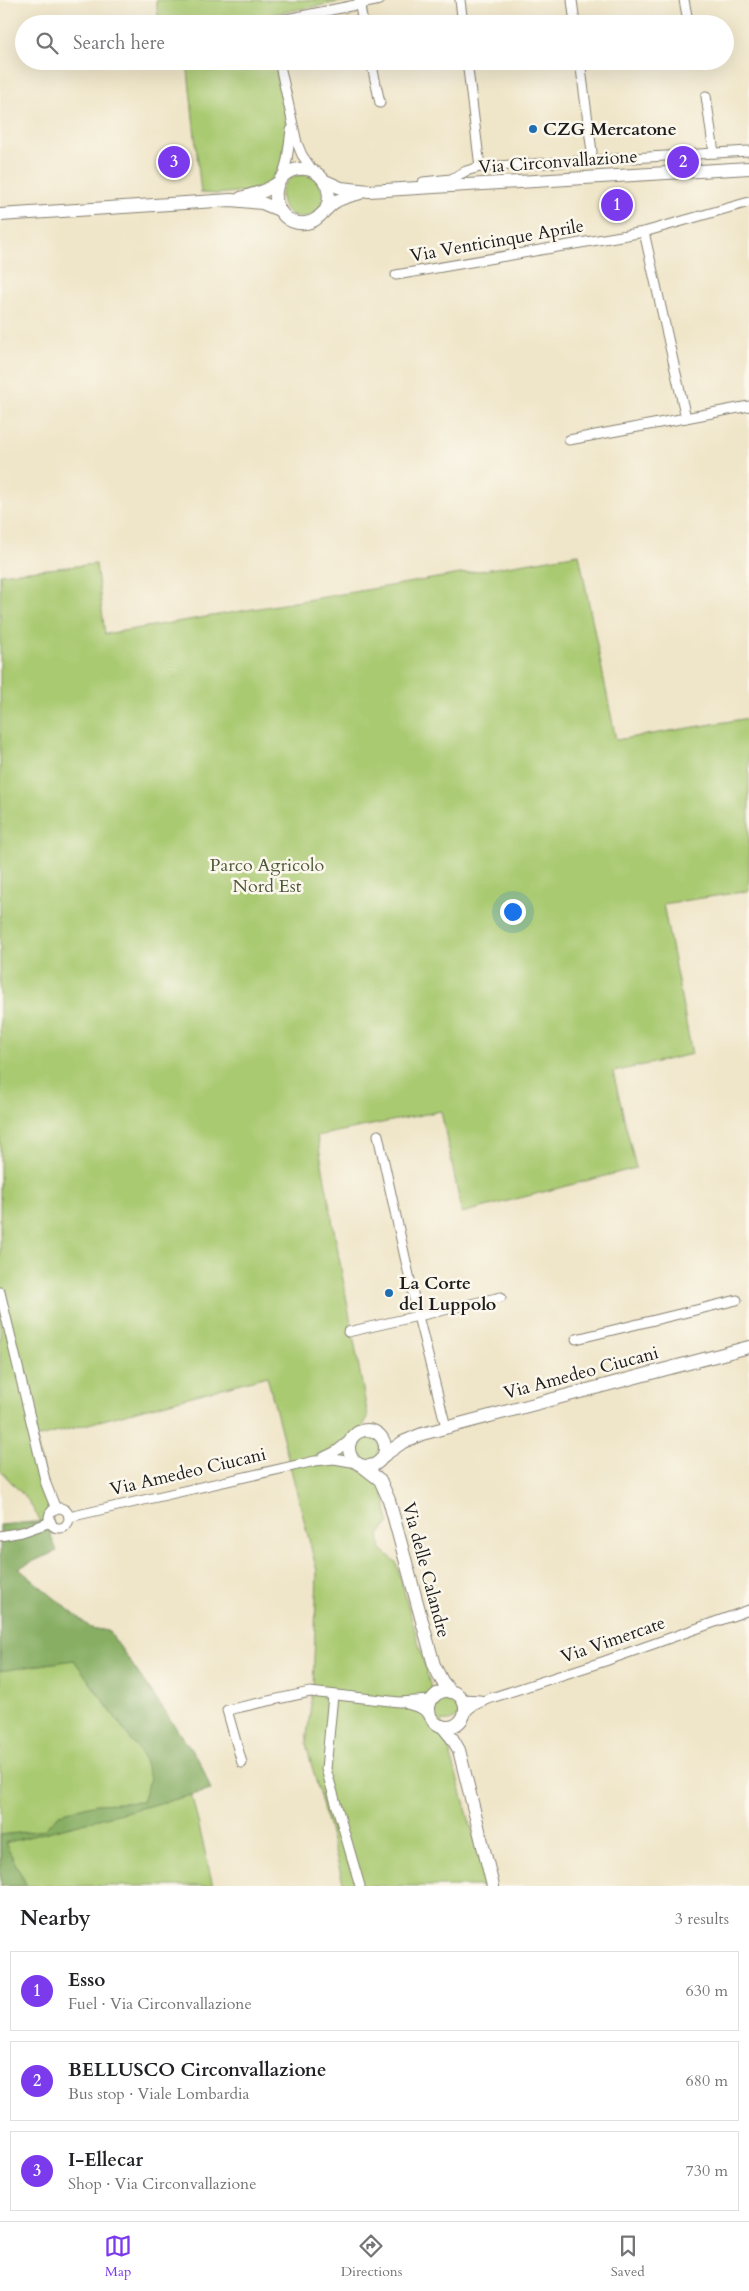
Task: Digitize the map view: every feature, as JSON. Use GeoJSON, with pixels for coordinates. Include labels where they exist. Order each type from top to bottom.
{"type":"FeatureCollection","features":[{"type":"Feature","properties":{"kind":"main road","name":"Via Circonvallazione"},"geometry":{"type":"LineString","coordinates":[[232,200],[259,193],[288,173],[298,169],[313,171],[325,181],[341,188],[373,191],[749,168]]}},
{"type":"Feature","properties":{"kind":"main road"},"geometry":{"type":"LineString","coordinates":[[279,210],[275,197],[280,180]]}},
{"type":"Feature","properties":{"kind":"main road"},"geometry":{"type":"LineString","coordinates":[[325,181],[330,194],[326,209]]}},
{"type":"Feature","properties":{"kind":"main road","name":"Via Circonvallazione"},"geometry":{"type":"LineString","coordinates":[[0,215],[232,200],[257,202],[279,210],[290,220],[304,223],[317,219],[326,209],[340,199],[373,191]]}},
{"type":"Feature","properties":{"kind":"main road","name":"Via Amedeo Ciucani"},"geometry":{"type":"LineString","coordinates":[[359,1464],[374,1465],[403,1442],[422,1434],[749,1347]]}},
{"type":"Feature","properties":{"kind":"main road","name":"Via Amedeo Ciucani"},"geometry":{"type":"LineString","coordinates":[[351,1439],[362,1431],[399,1436],[422,1434]]}},
{"type":"Feature","properties":{"kind":"main road"},"geometry":{"type":"LineString","coordinates":[[376,1433],[384,1442],[383,1456]]}},
{"type":"Feature","properties":{"kind":"main road"},"geometry":{"type":"LineString","coordinates":[[351,1439],[349,1452],[359,1464]]}},
{"type":"Feature","properties":{"kind":"main road","name":"Via delle Calandre"},"geometry":{"type":"LineString","coordinates":[[383,1456],[383,1486]]}},
{"type":"Feature","properties":{"kind":"main road","name":"Via delle Calandre"},"geometry":{"type":"LineString","coordinates":[[359,1464],[378,1477],[392,1510],[434,1665],[436,1683],[429,1707],[430,1715]]}},
{"type":"Feature","properties":{"kind":"main road","name":"Via delle Calandre"},"geometry":{"type":"LineString","coordinates":[[434,1665],[442,1681],[451,1692],[462,1700]]}},
{"type":"Feature","properties":{"kind":"main road"},"geometry":{"type":"LineString","coordinates":[[432,1699],[442,1692],[451,1692]]}},
{"type":"Feature","properties":{"kind":"main road"},"geometry":{"type":"LineString","coordinates":[[459,1750],[463,1716],[462,1700]]}},
{"type":"Feature","properties":{"kind":"main road"},"geometry":{"type":"LineString","coordinates":[[430,1715],[434,1722],[442,1726],[452,1738],[459,1750],[493,1886]]}},
{"type":"Feature","properties":{"kind":"main road"},"geometry":{"type":"LineString","coordinates":[[442,1726],[452,1726],[463,1716]]}},
{"type":"Feature","properties":{"kind":"street"},"geometry":{"type":"LineString","coordinates":[[302,15],[359,2],[380,0]]}},
{"type":"Feature","properties":{"kind":"street"},"geometry":{"type":"LineString","coordinates":[[460,0],[462,15]]}},
{"type":"Feature","properties":{"kind":"street"},"geometry":{"type":"LineString","coordinates":[[572,0],[574,15]]}},
{"type":"Feature","properties":{"kind":"street"},"geometry":{"type":"LineString","coordinates":[[684,0],[687,15]]}},
{"type":"Feature","properties":{"kind":"street"},"geometry":{"type":"LineString","coordinates":[[359,2],[361,15]]}},
{"type":"Feature","properties":{"kind":"street"},"geometry":{"type":"LineString","coordinates":[[281,70],[300,151],[313,171]]}},
{"type":"Feature","properties":{"kind":"street"},"geometry":{"type":"LineString","coordinates":[[373,70],[380,103]]}},
{"type":"Feature","properties":{"kind":"street"},"geometry":{"type":"LineString","coordinates":[[468,70],[480,167]]}},
{"type":"Feature","properties":{"kind":"street"},"geometry":{"type":"LineString","coordinates":[[581,70],[592,152],[590,160]]}},
{"type":"Feature","properties":{"kind":"street"},"geometry":{"type":"LineString","coordinates":[[706,96],[714,153]]}},
{"type":"Feature","properties":{"kind":"street"},"geometry":{"type":"LineString","coordinates":[[280,180],[289,154],[292,122]]}},
{"type":"Feature","properties":{"kind":"street"},"geometry":{"type":"LineString","coordinates":[[373,191],[403,184],[450,179],[480,167],[749,151]]}},
{"type":"Feature","properties":{"kind":"street","name":"Via Venticinque Aprile"},"geometry":{"type":"LineString","coordinates":[[396,275],[644,232],[749,202]]}},
{"type":"Feature","properties":{"kind":"street"},"geometry":{"type":"LineString","coordinates":[[644,232],[686,418]]}},
{"type":"Feature","properties":{"kind":"street"},"geometry":{"type":"LineString","coordinates":[[569,440],[749,406]]}},
{"type":"Feature","properties":{"kind":"street"},"geometry":{"type":"LineString","coordinates":[[378,1135],[418,1316],[446,1427]]}},
{"type":"Feature","properties":{"kind":"street"},"geometry":{"type":"LineString","coordinates":[[0,1292],[46,1484],[56,1509]]}},
{"type":"Feature","properties":{"kind":"street"},"geometry":{"type":"LineString","coordinates":[[348,1332],[500,1296]]}},
{"type":"Feature","properties":{"kind":"street"},"geometry":{"type":"LineString","coordinates":[[576,1339],[737,1300]]}},
{"type":"Feature","properties":{"kind":"street","name":"Via Amedeo Ciucani"},"geometry":{"type":"LineString","coordinates":[[315,1461],[335,1452],[351,1439]]}},
{"type":"Feature","properties":{"kind":"street","name":"Via Amedeo Ciucani"},"geometry":{"type":"LineString","coordinates":[[69,1517],[315,1461],[338,1460],[359,1464]]}},
{"type":"Feature","properties":{"kind":"street"},"geometry":{"type":"LineString","coordinates":[[56,1509],[65,1510],[69,1517],[67,1524],[63,1527],[56,1527],[51,1522],[51,1513],[56,1509]]}},
{"type":"Feature","properties":{"kind":"street"},"geometry":{"type":"LineString","coordinates":[[0,1536],[30,1530],[51,1522]]}},
{"type":"Feature","properties":{"kind":"street","name":"Via Vimercate"},"geometry":{"type":"LineString","coordinates":[[463,1716],[473,1706],[488,1699],[604,1662],[749,1610]]}},
{"type":"Feature","properties":{"kind":"street"},"geometry":{"type":"LineString","coordinates":[[242,1763],[228,1710],[310,1692],[400,1702],[417,1707],[430,1715]]}},
{"type":"Feature","properties":{"kind":"street"},"geometry":{"type":"LineString","coordinates":[[333,1695],[326,1768],[360,1886]]}},
{"type":"Feature","properties":{"kind":"street"},"geometry":{"type":"LineString","coordinates":[[400,1702],[432,1699]]}},
{"type":"Feature","properties":{"kind":"street","name":"Via Vimercate"},"geometry":{"type":"LineString","coordinates":[[462,1700],[488,1699]]}},
{"type":"Feature","properties":{"kind":"green space"},"geometry":{"type":"Polygon","coordinates":[[[156,0],[350,0],[268,15],[158,15],[156,0]]]}},
{"type":"Feature","properties":{"kind":"green space"},"geometry":{"type":"Polygon","coordinates":[[[188,70],[277,70],[288,133],[282,163],[268,184],[249,191],[217,194],[201,193],[188,70]]]}},
{"type":"Feature","properties":{"kind":"green space"},"geometry":{"type":"Polygon","coordinates":[[[306,175],[314,178],[320,184],[323,196],[320,208],[314,214],[298,217],[290,214],[284,208],[281,192],[284,184],[290,178],[306,175]]]}},
{"type":"Feature","properties":{"kind":"green space","name":"Parco Agricolo Nord Est"},"geometry":{"type":"Polygon","coordinates":[[[579,554],[616,740],[749,718],[749,891],[663,904],[692,1054],[613,1072],[636,1168],[462,1213],[441,1111],[317,1136],[368,1417],[361,1430],[362,1436],[375,1438],[380,1447],[377,1457],[389,1522],[379,1535],[381,1549],[396,1562],[435,1702],[444,1697],[451,1697],[459,1705],[457,1717],[451,1721],[441,1721],[488,1886],[344,1886],[306,1744],[313,1688],[317,1571],[267,1376],[36,1438],[55,1533],[48,1533],[27,1499],[0,1470],[0,574],[96,564],[105,634],[579,554]]]}},
{"type":"Feature","properties":{"kind":"green space"},"geometry":{"type":"Polygon","coordinates":[[[45,1521],[57,1551],[18,1568],[91,1628],[109,1631],[201,1764],[211,1790],[5,1843],[27,1886],[0,1886],[0,1835],[44,1830],[59,1814],[96,1804],[142,1802],[150,1778],[142,1755],[74,1660],[0,1671],[0,1525],[45,1521]]]}},
{"type":"Feature","properties":{"kind":"green space"},"geometry":{"type":"Polygon","coordinates":[[[0,1642],[79,1654],[189,1784],[213,1886],[0,1886],[0,1642]]]}},
{"type":"Feature","properties":{"kind":"place","name":"CZG Mercatone"},"geometry":{"type":"Point","coordinates":[533,129]}},
{"type":"Feature","properties":{"kind":"place","name":"I-Ellecar"},"geometry":{"type":"Point","coordinates":[174,162]}},
{"type":"Feature","properties":{"kind":"place","name":"BELLUSCO Circonvallazione"},"geometry":{"type":"Point","coordinates":[683,162]}},
{"type":"Feature","properties":{"kind":"place","name":"Esso"},"geometry":{"type":"Point","coordinates":[617,205]}},
{"type":"Feature","properties":{"kind":"place","name":"La Corte del Luppolo"},"geometry":{"type":"Point","coordinates":[389,1293]}}]}
